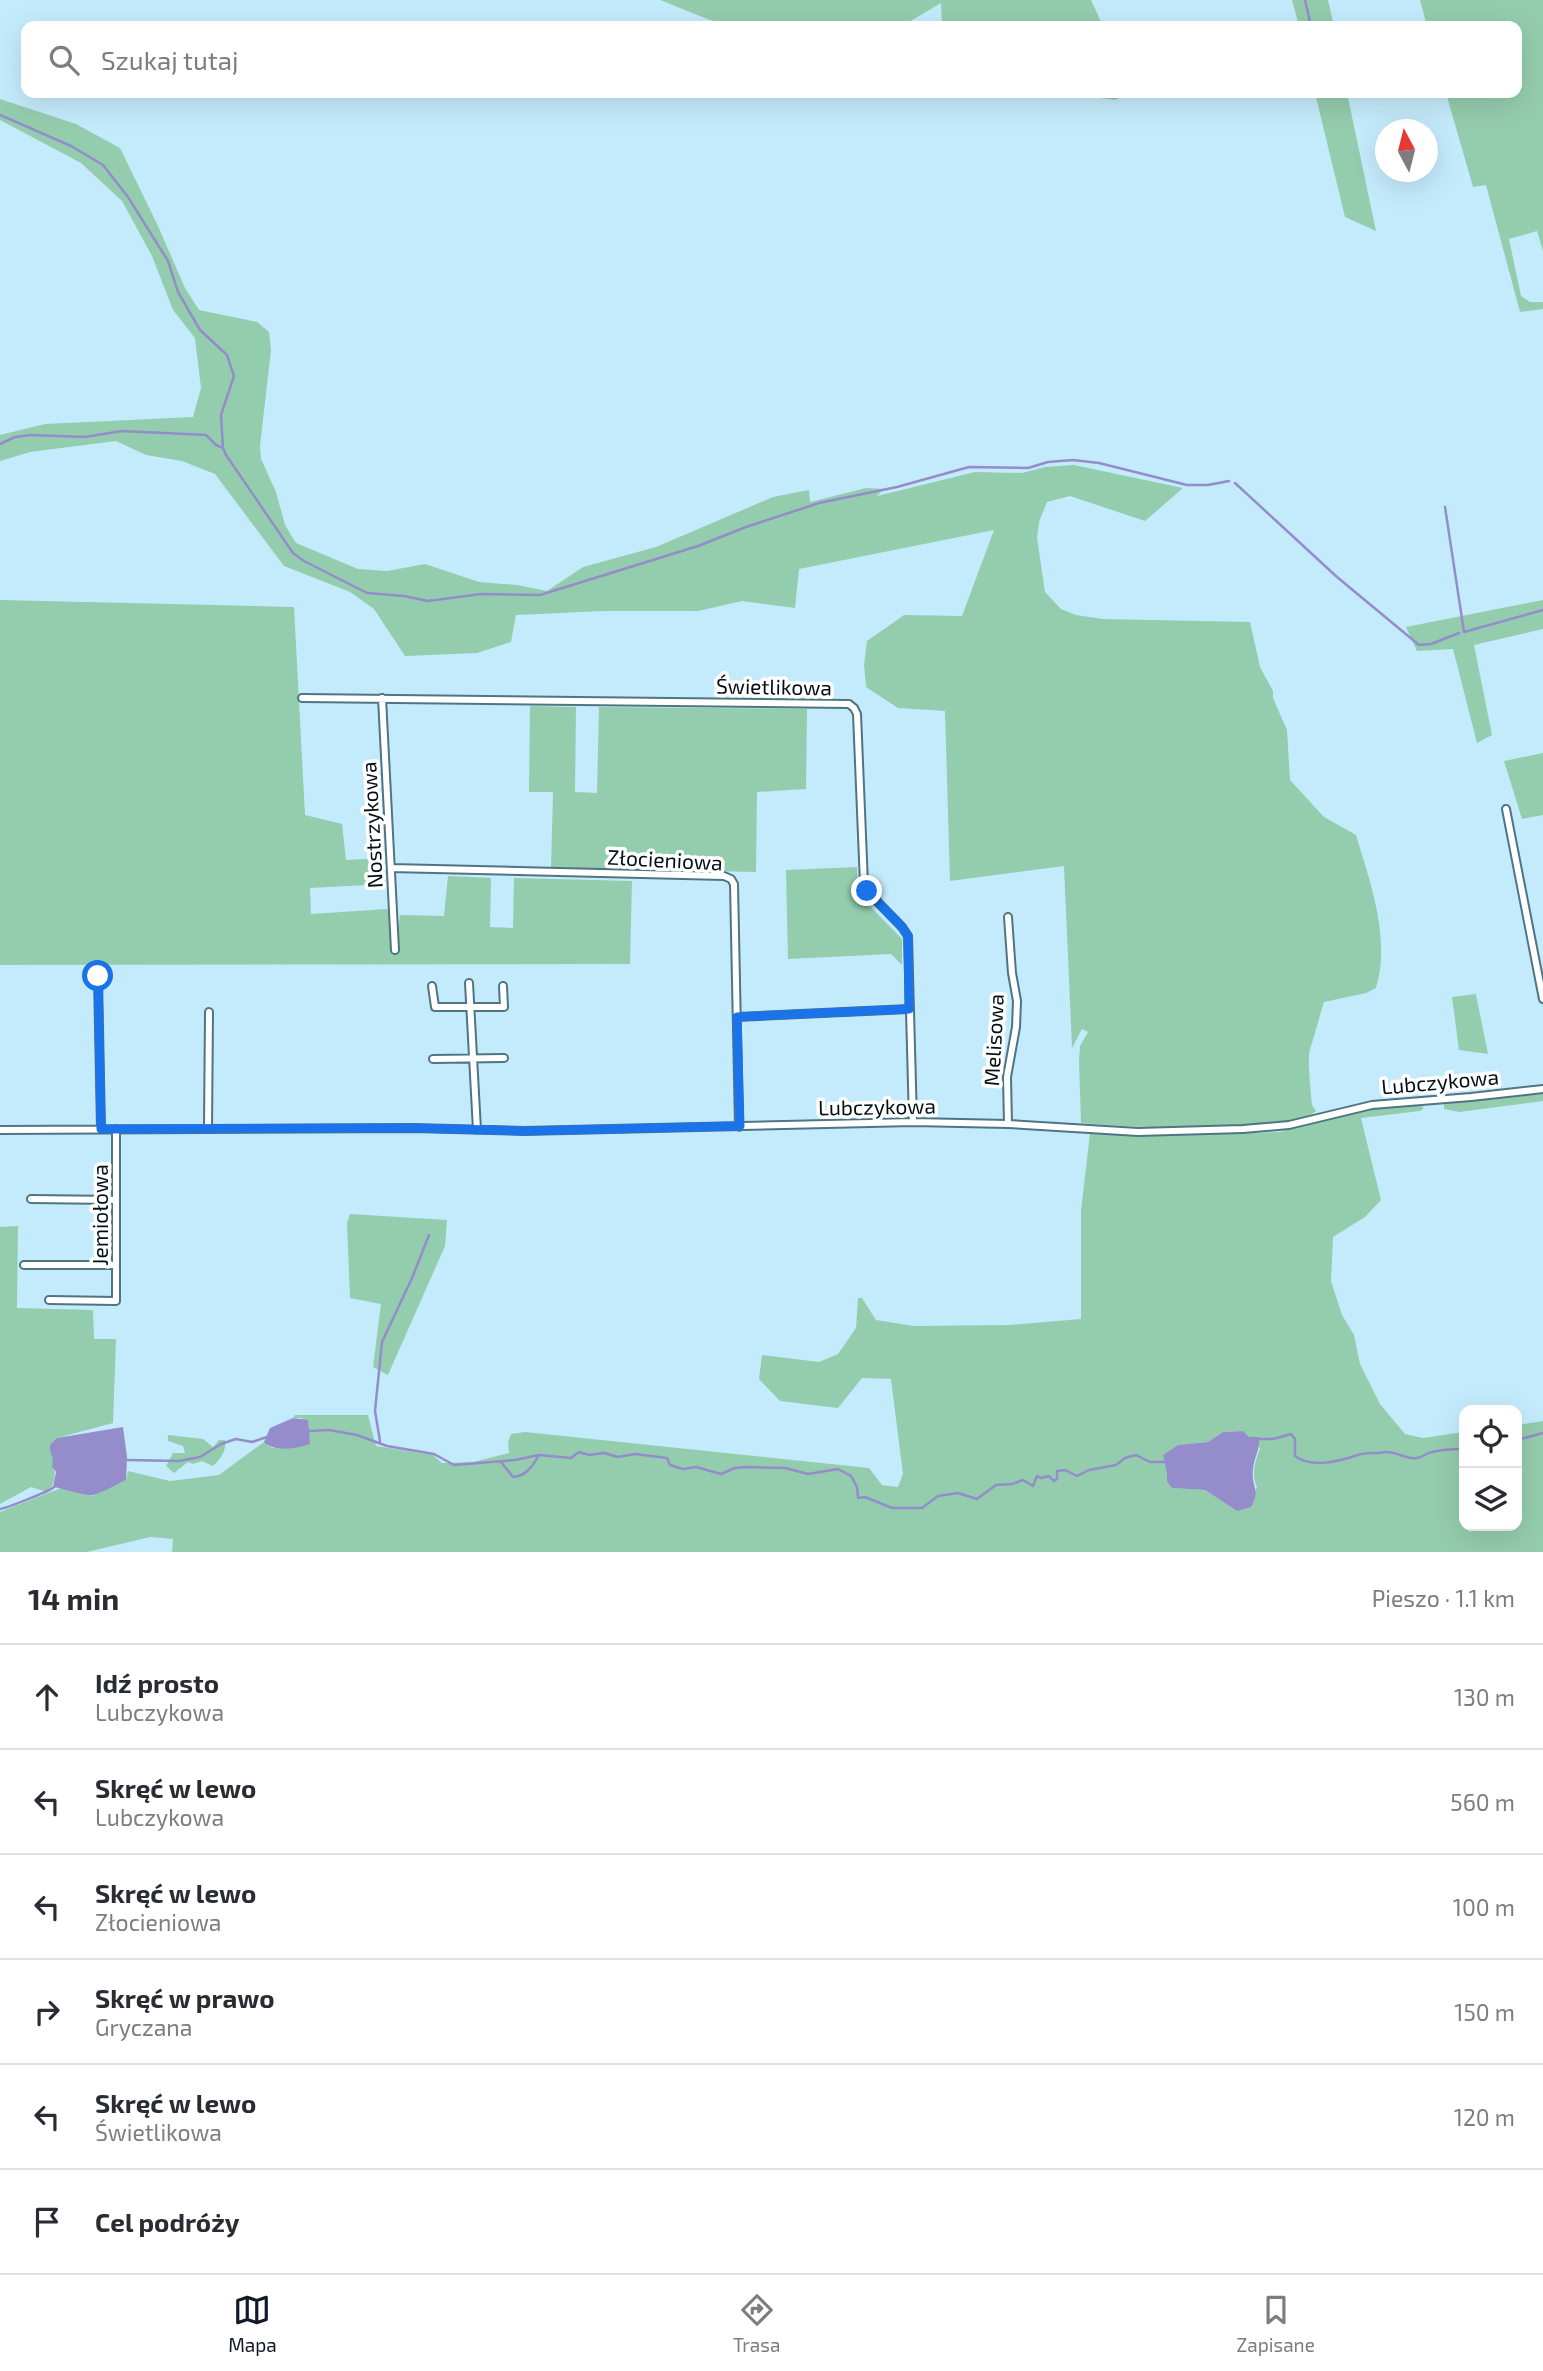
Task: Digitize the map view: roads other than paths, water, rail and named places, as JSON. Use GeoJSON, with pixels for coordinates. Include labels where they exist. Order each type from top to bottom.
{"type":"FeatureCollection","features":[{"type":"Feature","properties":{"kind":"street","name":"Świetlikowa"},"geometry":{"type":"LineString","coordinates":[[302,698],[849,704],[855,708],[864,884],[867,891],[908,936],[913,1122]]}},
{"type":"Feature","properties":{"kind":"street","name":"Nostrzykowa"},"geometry":{"type":"LineString","coordinates":[[382,698],[396,950]]}},
{"type":"Feature","properties":{"kind":"street"},"geometry":{"type":"LineString","coordinates":[[1506,809],[1543,999]]}},
{"type":"Feature","properties":{"kind":"street","name":"Złocieniowa"},"geometry":{"type":"LineString","coordinates":[[391,868],[724,876],[731,879],[734,884],[740,1126]]}},
{"type":"Feature","properties":{"kind":"street","name":"Melisowa"},"geometry":{"type":"LineString","coordinates":[[1008,917],[1017,1001],[1016,1027],[1007,1077],[1008,1124]]}},
{"type":"Feature","properties":{"kind":"street"},"geometry":{"type":"LineString","coordinates":[[98,976],[101,1129]]}},
{"type":"Feature","properties":{"kind":"street"},"geometry":{"type":"LineString","coordinates":[[469,982],[477,1130]]}},
{"type":"Feature","properties":{"kind":"street"},"geometry":{"type":"LineString","coordinates":[[432,986],[435,1007],[503,1007],[503,986]]}},
{"type":"Feature","properties":{"kind":"street"},"geometry":{"type":"LineString","coordinates":[[737,1017],[909,1009]]}},
{"type":"Feature","properties":{"kind":"street"},"geometry":{"type":"LineString","coordinates":[[208,1128],[209,1012]]}},
{"type":"Feature","properties":{"kind":"street"},"geometry":{"type":"LineString","coordinates":[[433,1059],[504,1058]]}},
{"type":"Feature","properties":{"kind":"street","name":"Lubczykowa"},"geometry":{"type":"LineString","coordinates":[[0,1130],[208,1128],[524,1131],[913,1122],[1008,1124],[1138,1132],[1272,1128],[1372,1105],[1543,1089]]}},
{"type":"Feature","properties":{"kind":"street","name":"Jemiołowa"},"geometry":{"type":"LineString","coordinates":[[49,1300],[116,1301],[116,1129]]}},
{"type":"Feature","properties":{"kind":"street"},"geometry":{"type":"LineString","coordinates":[[31,1199],[116,1200]]}},
{"type":"Feature","properties":{"kind":"street"},"geometry":{"type":"LineString","coordinates":[[24,1265],[116,1265]]}},
{"type":"Feature","properties":{"kind":"waterway"},"geometry":{"type":"LineString","coordinates":[[1305,0],[1310,21]]}},
{"type":"Feature","properties":{"kind":"waterway"},"geometry":{"type":"LineString","coordinates":[[0,115],[71,146],[103,165],[128,197],[168,261],[178,292],[200,330],[227,355],[234,376],[221,415],[223,448],[226,455],[293,553],[367,593],[428,601],[481,594],[540,595],[698,546],[819,503],[897,487],[969,467],[1028,468],[1048,462],[1073,460],[1099,463],[1187,485],[1229,481]]}},
{"type":"Feature","properties":{"kind":"waterway"},"geometry":{"type":"LineString","coordinates":[[0,444],[15,437],[30,435],[85,437],[122,431],[206,435],[223,448]]}},
{"type":"Feature","properties":{"kind":"waterway"},"geometry":{"type":"LineString","coordinates":[[1235,483],[1337,577],[1419,645],[1431,644],[1459,633]]}},
{"type":"Feature","properties":{"kind":"waterway"},"geometry":{"type":"LineString","coordinates":[[1445,507],[1464,632],[1543,610]]}},
{"type":"Feature","properties":{"kind":"waterway"},"geometry":{"type":"LineString","coordinates":[[380,1441],[375,1411],[382,1342],[429,1235]]}},
{"type":"Feature","properties":{"kind":"waterway"},"geometry":{"type":"LineString","coordinates":[[308,1431],[329,1430],[357,1435],[387,1446],[434,1454],[454,1465],[515,1460],[539,1455],[571,1458],[579,1452],[589,1455],[604,1453],[618,1457],[635,1454],[667,1458],[670,1465],[683,1469],[696,1467],[721,1474],[746,1467],[785,1468],[808,1474],[838,1469],[851,1476],[857,1487],[858,1498],[865,1497],[892,1508],[922,1508],[938,1496],[958,1493],[977,1499],[996,1485],[1023,1480],[1033,1486],[1037,1476],[1049,1476],[1054,1481],[1057,1479],[1057,1471],[1065,1470],[1077,1476],[1089,1470],[1116,1465],[1125,1458],[1136,1455],[1150,1462],[1167,1462]]}},
{"type":"Feature","properties":{"kind":"waterway"},"geometry":{"type":"LineString","coordinates":[[1522,1439],[1543,1433]]}},
{"type":"Feature","properties":{"kind":"waterway"},"geometry":{"type":"LineString","coordinates":[[1258,1439],[1273,1439],[1291,1434],[1295,1439],[1295,1456],[1318,1463],[1364,1454],[1389,1452],[1413,1458],[1436,1451],[1459,1449]]}},
{"type":"Feature","properties":{"kind":"waterway"},"geometry":{"type":"LineString","coordinates":[[127,1460],[179,1461],[200,1457],[221,1444],[236,1439],[252,1442],[267,1437]]}},
{"type":"Feature","properties":{"kind":"waterway"},"geometry":{"type":"LineString","coordinates":[[501,1462],[513,1477],[529,1470],[539,1455]]}},
{"type":"Feature","properties":{"kind":"waterway"},"geometry":{"type":"LineString","coordinates":[[0,1509],[54,1487]]}}]}
